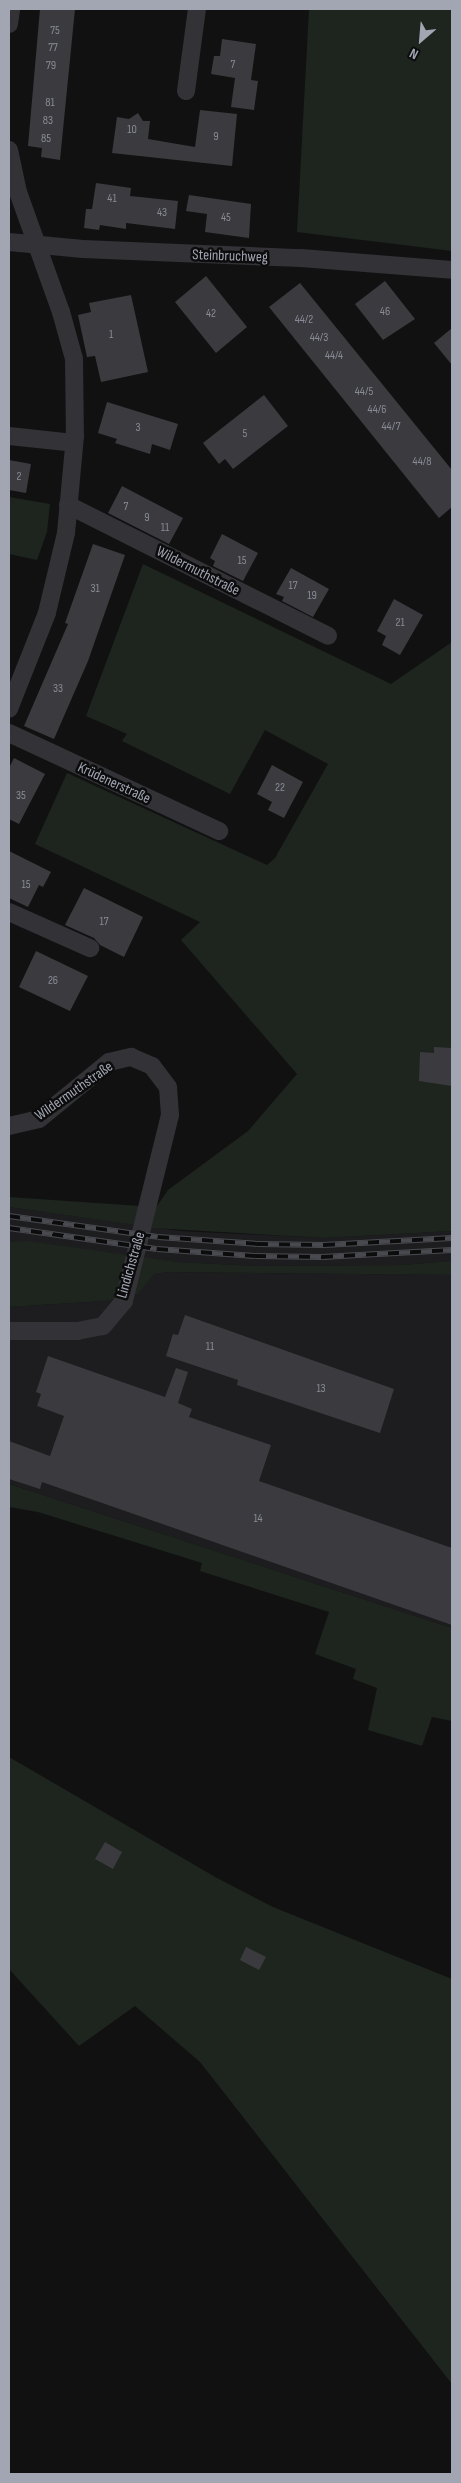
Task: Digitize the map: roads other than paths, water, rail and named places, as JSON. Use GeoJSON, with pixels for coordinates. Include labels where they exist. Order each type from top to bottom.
{"type":"FeatureCollection","features":[{"type":"Feature","properties":{"kind":"street"},"geometry":{"type":"LineString","coordinates":[[9,24],[11,9]]}},
{"type":"Feature","properties":{"kind":"street"},"geometry":{"type":"LineString","coordinates":[[186,91],[197,9]]}},
{"type":"Feature","properties":{"kind":"street"},"geometry":{"type":"LineString","coordinates":[[9,150],[18,192],[35,245],[62,312],[74,359],[74,443],[66,533],[47,613],[9,709]]}},
{"type":"Feature","properties":{"kind":"street","name":"Steinbruchweg"},"geometry":{"type":"LineString","coordinates":[[9,242],[35,245],[301,258],[452,270]]}},
{"type":"Feature","properties":{"kind":"street"},"geometry":{"type":"LineString","coordinates":[[9,436],[74,443]]}},
{"type":"Feature","properties":{"kind":"street","name":"Wildermuthstraße"},"geometry":{"type":"LineString","coordinates":[[68,505],[328,636]]}},
{"type":"Feature","properties":{"kind":"street","name":"Krüdenerstraße"},"geometry":{"type":"LineString","coordinates":[[9,733],[219,831]]}},
{"type":"Feature","properties":{"kind":"street"},"geometry":{"type":"LineString","coordinates":[[9,912],[90,948]]}},
{"type":"Feature","properties":{"kind":"street","name":"Wildermuthstraße"},"geometry":{"type":"LineString","coordinates":[[9,1126],[39,1119],[109,1062],[131,1058],[152,1066],[168,1087],[170,1115],[143,1224]]}},
{"type":"Feature","properties":{"kind":"street","name":"Lindichstraße"},"geometry":{"type":"LineString","coordinates":[[9,1331],[78,1331],[102,1326],[124,1301],[143,1224]]}},
{"type":"Feature","properties":{"kind":"railway"},"geometry":{"type":"LineString","coordinates":[[9,1216],[158,1237],[257,1244],[324,1245],[452,1238]]}},
{"type":"Feature","properties":{"kind":"railway"},"geometry":{"type":"LineString","coordinates":[[9,1228],[157,1249],[255,1256],[322,1257],[452,1250]]}}]}
